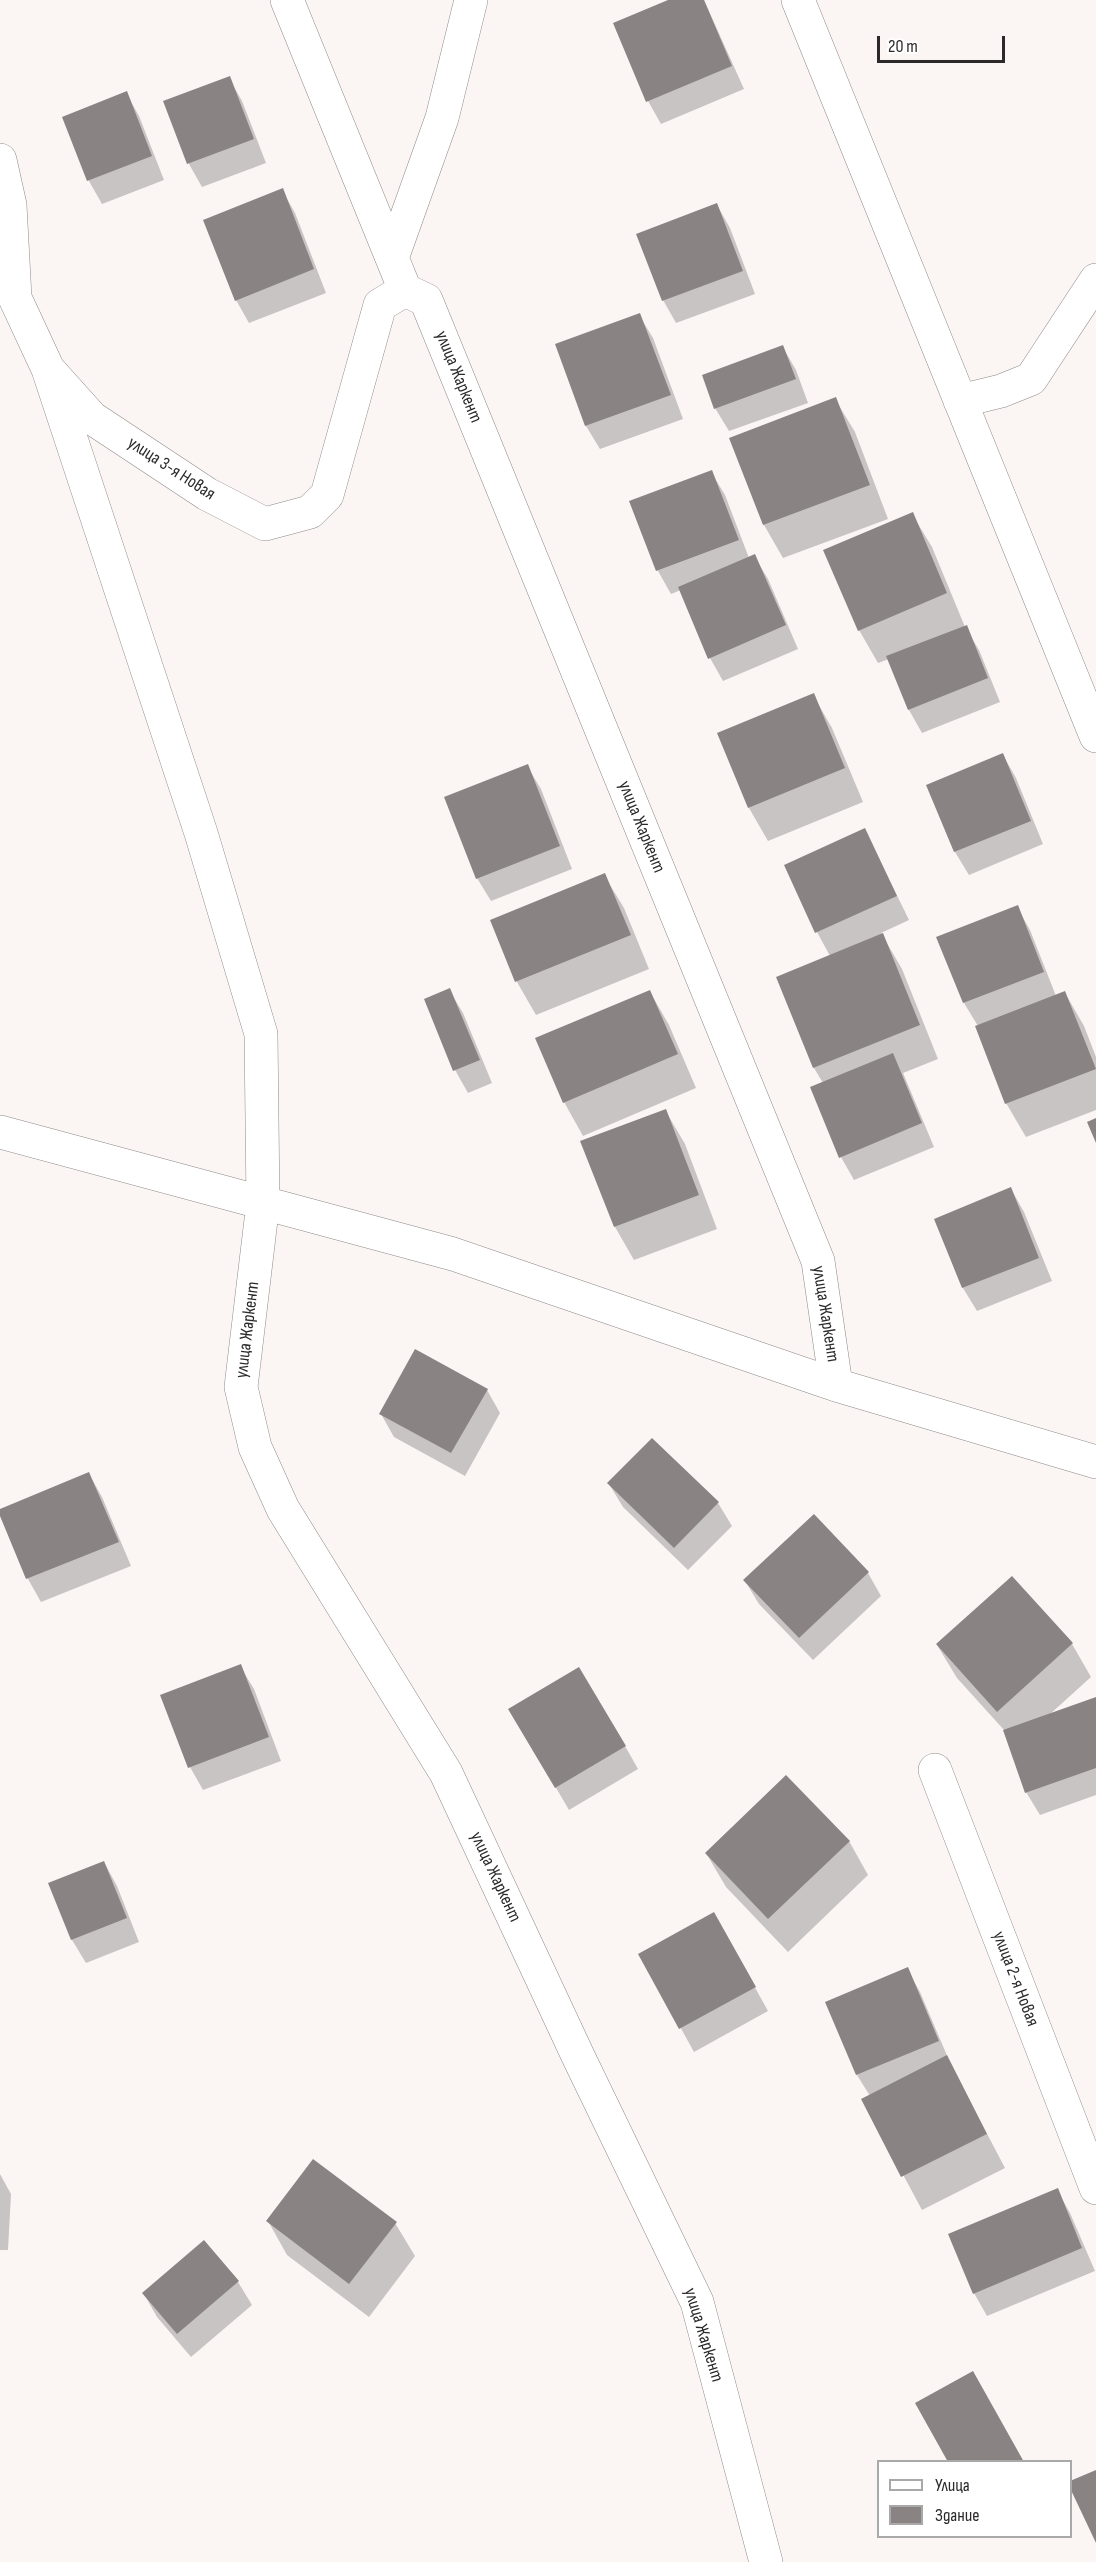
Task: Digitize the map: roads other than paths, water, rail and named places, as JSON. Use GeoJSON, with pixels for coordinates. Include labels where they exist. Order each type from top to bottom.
{"type":"FeatureCollection","features":[{"type":"Feature","properties":{"kind":"street"},"geometry":{"type":"LineString","coordinates":[[287,0],[392,258]]}},
{"type":"Feature","properties":{"kind":"street"},"geometry":{"type":"LineString","coordinates":[[392,297],[392,258],[442,118],[471,0]]}},
{"type":"Feature","properties":{"kind":"street"},"geometry":{"type":"LineString","coordinates":[[798,0],[1096,736]]}},
{"type":"Feature","properties":{"kind":"street","name":"улица 3-я Новая"},"geometry":{"type":"LineString","coordinates":[[0,160],[10,205],[15,298],[48,369],[92,418],[207,494],[265,524],[310,512],[327,495],[392,297]]}},
{"type":"Feature","properties":{"kind":"street"},"geometry":{"type":"LineString","coordinates":[[960,401],[1031,379],[1096,280]]}},
{"type":"Feature","properties":{"kind":"street","name":"улица Жаркент"},"geometry":{"type":"LineString","coordinates":[[392,297],[426,300],[818,1261],[836,1385]]}},
{"type":"Feature","properties":{"kind":"street","name":"улица Жаркент"},"geometry":{"type":"LineString","coordinates":[[48,369],[201,833],[261,1034],[263,1203],[241,1387],[255,1447],[284,1509],[446,1773],[578,2056],[697,2302],[766,2562]]}},
{"type":"Feature","properties":{"kind":"street"},"geometry":{"type":"LineString","coordinates":[[0,1132],[453,1254],[836,1385],[1096,1462]]}},
{"type":"Feature","properties":{"kind":"street","name":"улица 2-я Новая"},"geometry":{"type":"LineString","coordinates":[[935,1770],[1096,2188]]}}]}
